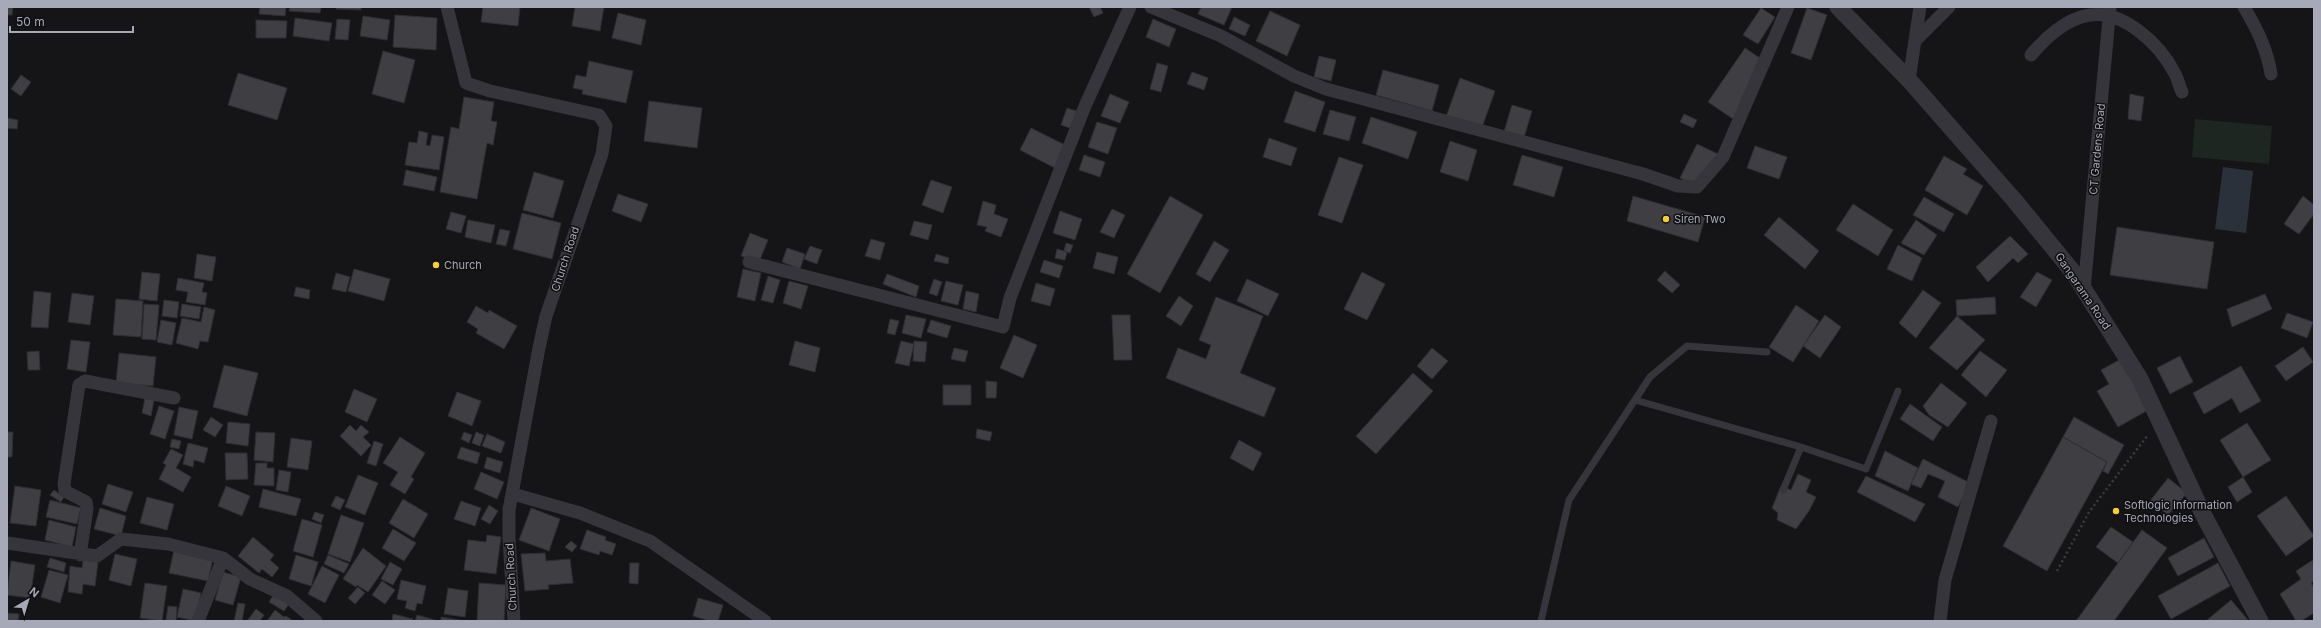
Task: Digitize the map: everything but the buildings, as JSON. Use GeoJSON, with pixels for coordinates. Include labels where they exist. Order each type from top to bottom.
{"type":"FeatureCollection","features":[{"type":"Feature","properties":{"kind":"street","name":"Church Road"},"geometry":{"type":"LineString","coordinates":[[447,7],[466,83],[490,91],[599,115],[606,126],[602,154],[546,316],[509,510],[509,538],[514,621]]}},
{"type":"Feature","properties":{"kind":"street"},"geometry":{"type":"LineString","coordinates":[[749,262],[1003,327],[1010,298],[1085,106],[1130,7]]}},
{"type":"Feature","properties":{"kind":"street"},"geometry":{"type":"LineString","coordinates":[[1151,7],[1222,36],[1294,76],[1326,89],[1635,172],[1678,186],[1697,187],[1723,157],[1788,7]]}},
{"type":"Feature","properties":{"kind":"street","name":"Gangarama Road"},"geometry":{"type":"LineString","coordinates":[[1838,7],[1909,80],[2015,201],[2073,272],[2129,361],[2160,421],[2203,514],[2260,621]]}},
{"type":"Feature","properties":{"kind":"street"},"geometry":{"type":"LineString","coordinates":[[1909,80],[1920,7]]}},
{"type":"Feature","properties":{"kind":"street"},"geometry":{"type":"LineString","coordinates":[[1915,41],[1949,7]]}},
{"type":"Feature","properties":{"kind":"street"},"geometry":{"type":"LineString","coordinates":[[2244,7],[2260,34],[2269,60],[2271,74]]}},
{"type":"Feature","properties":{"kind":"street"},"geometry":{"type":"LineString","coordinates":[[2031,55],[2043,40],[2078,19],[2110,11],[2157,48],[2174,72],[2182,92]]}},
{"type":"Feature","properties":{"kind":"street","name":"CT Gardens Road"},"geometry":{"type":"LineString","coordinates":[[2084,290],[2110,11]]}},
{"type":"Feature","properties":{"kind":"street"},"geometry":{"type":"LineString","coordinates":[[80,555],[87,509],[86,502],[68,494],[65,491],[64,484],[79,385],[85,381],[174,398]]}},
{"type":"Feature","properties":{"kind":"street"},"geometry":{"type":"LineString","coordinates":[[1940,621],[1945,580],[1991,421]]}},
{"type":"Feature","properties":{"kind":"street"},"geometry":{"type":"LineString","coordinates":[[513,494],[580,513],[650,541],[765,621]]}},
{"type":"Feature","properties":{"kind":"street"},"geometry":{"type":"LineString","coordinates":[[7,543],[80,555],[97,556],[121,539],[168,544],[223,558],[250,579],[288,596],[316,621]]}},
{"type":"Feature","properties":{"kind":"street"},"geometry":{"type":"LineString","coordinates":[[198,621],[223,558]]}},
{"type":"Feature","properties":{"kind":"lane"},"geometry":{"type":"LineString","coordinates":[[1541,621],[1569,500],[1650,377],[1688,346],[1767,352]]}},
{"type":"Feature","properties":{"kind":"lane"},"geometry":{"type":"LineString","coordinates":[[1635,400],[1801,447],[1866,469],[1898,391]]}},
{"type":"Feature","properties":{"kind":"lane"},"geometry":{"type":"LineString","coordinates":[[1784,490],[1801,447]]}},
{"type":"Feature","properties":{"kind":"path"},"geometry":{"type":"LineString","coordinates":[[2057,570],[2089,512],[2139,445],[2160,421]]}},
{"type":"Feature","properties":{"kind":"shaded area"},"geometry":{"type":"Polygon","coordinates":[[[2195,119],[2272,126],[2269,164],[2192,157],[2195,119]]]}},
{"type":"Feature","properties":{"kind":"shaded area"},"geometry":{"type":"Polygon","coordinates":[[[2223,167],[2253,171],[2246,233],[2215,229],[2223,167]]]}},
{"type":"Feature","properties":{"kind":"place","name":"Siren Two"},"geometry":{"type":"Point","coordinates":[1666,219]}},
{"type":"Feature","properties":{"kind":"place","name":"Church"},"geometry":{"type":"Point","coordinates":[436,265]}},
{"type":"Feature","properties":{"kind":"place","name":"Softlogic Information Technologies"},"geometry":{"type":"Point","coordinates":[2116,511]}}]}
